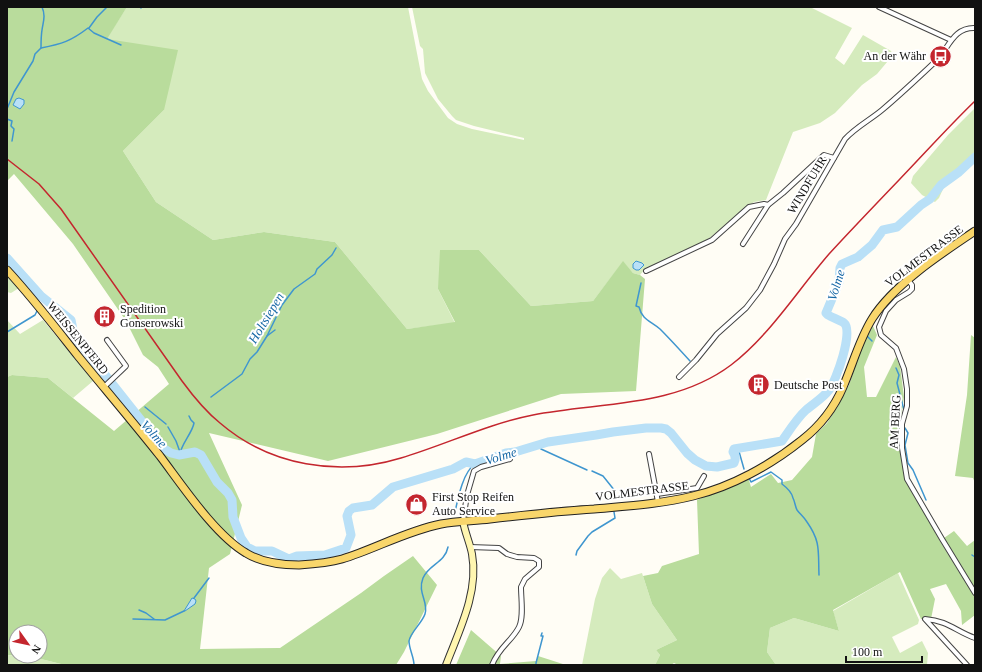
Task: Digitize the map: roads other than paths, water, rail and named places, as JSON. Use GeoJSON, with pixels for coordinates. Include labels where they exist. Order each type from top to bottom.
{"type":"FeatureCollection","features":[{"type":"Feature","properties":{"kind":"main road","name":"VOLMESTRASSE"},"geometry":{"type":"LineString","coordinates":[[232,544],[249,555],[279,565],[318,564],[340,560],[404,534],[439,524],[658,502],[694,496],[748,475],[779,457],[805,438],[822,420],[836,402],[842,390],[858,345],[871,320],[889,296],[958,242],[975,232]]}},
{"type":"Feature","properties":{"kind":"main road","name":"WEISSENPFERD"},"geometry":{"type":"LineString","coordinates":[[9,272],[106,386],[206,515],[232,544]]}},
{"type":"Feature","properties":{"kind":"main road"},"geometry":{"type":"LineString","coordinates":[[446,665],[463,621],[470,594],[473,569],[470,547],[463,521]]}},
{"type":"Feature","properties":{"kind":"street"},"geometry":{"type":"LineString","coordinates":[[879,7],[951,40]]}},
{"type":"Feature","properties":{"kind":"street","name":"WINDFUHR"},"geometry":{"type":"LineString","coordinates":[[679,378],[696,360],[716,334],[746,308],[760,290],[785,239],[796,224],[843,142],[849,135],[902,94],[941,56],[951,40],[965,29],[975,28]]}},
{"type":"Feature","properties":{"kind":"street"},"geometry":{"type":"LineString","coordinates":[[743,244],[768,205],[824,155],[834,158]]}},
{"type":"Feature","properties":{"kind":"street"},"geometry":{"type":"LineString","coordinates":[[646,271],[712,240],[749,207],[764,204],[768,205]]}},
{"type":"Feature","properties":{"kind":"street","name":"AM BERG"},"geometry":{"type":"LineString","coordinates":[[908,280],[912,285],[912,289],[896,300],[886,310],[879,327],[881,335],[896,348],[904,369],[907,389],[907,406],[902,424],[902,448],[908,479],[975,594]]}},
{"type":"Feature","properties":{"kind":"street"},"geometry":{"type":"LineString","coordinates":[[106,386],[126,366],[107,340]]}},
{"type":"Feature","properties":{"kind":"street"},"geometry":{"type":"LineString","coordinates":[[648,454],[658,502]]}},
{"type":"Feature","properties":{"kind":"street"},"geometry":{"type":"LineString","coordinates":[[463,521],[467,495],[474,471],[481,467],[510,459]]}},
{"type":"Feature","properties":{"kind":"street"},"geometry":{"type":"LineString","coordinates":[[657,494],[697,488],[704,476]]}},
{"type":"Feature","properties":{"kind":"street"},"geometry":{"type":"LineString","coordinates":[[470,547],[499,548],[507,554],[517,557],[534,558],[539,561],[540,564],[539,567],[522,583],[521,619],[519,627],[499,651],[492,665]]}},
{"type":"Feature","properties":{"kind":"street"},"geometry":{"type":"LineString","coordinates":[[967,665],[925,619],[946,623],[975,638]]}},
{"type":"Feature","properties":{"kind":"water"},"geometry":{"type":"Polygon","coordinates":[[[19,98],[24,100],[24,104],[20,109],[13,105],[16,99],[19,98]]]}},
{"type":"Feature","properties":{"kind":"water"},"geometry":{"type":"Polygon","coordinates":[[[636,261],[644,265],[639,270],[633,268],[633,264],[636,261]]]}},
{"type":"Feature","properties":{"kind":"water"},"geometry":{"type":"Polygon","coordinates":[[[192,598],[196,601],[195,604],[184,611],[192,598]]]}},
{"type":"Feature","properties":{"kind":"waterway"},"geometry":{"type":"LineString","coordinates":[[7,109],[14,92],[33,61],[35,54],[41,48],[41,34],[44,16],[42,7]]}},
{"type":"Feature","properties":{"kind":"waterway"},"geometry":{"type":"LineString","coordinates":[[89,28],[107,7]]}},
{"type":"Feature","properties":{"kind":"waterway"},"geometry":{"type":"LineString","coordinates":[[41,48],[66,41],[88,28],[94,33],[121,45]]}},
{"type":"Feature","properties":{"kind":"waterway"},"geometry":{"type":"LineString","coordinates":[[7,119],[12,121],[11,126],[14,129],[12,141]]}},
{"type":"Feature","properties":{"kind":"waterway","name":"Volme"},"geometry":{"type":"LineString","coordinates":[[7,258],[41,296],[71,320],[74,335],[163,448],[171,453],[179,455],[195,452],[201,455],[217,482],[228,493],[232,500],[233,517],[241,538],[247,547],[255,551],[272,551],[289,559],[297,556],[325,555],[346,548],[351,535],[347,516],[349,511],[353,508],[372,505],[393,487],[453,469],[466,462],[475,464],[506,453],[515,452],[548,442],[613,432],[646,428],[661,428],[666,429],[671,433],[687,453],[695,460],[706,466],[717,467],[734,463],[734,449],[782,441],[803,413],[829,390],[836,377],[843,356],[847,328],[844,323],[826,313],[839,282],[840,268],[842,264],[858,257],[872,245],[883,230],[897,227],[921,205],[930,199],[941,185],[959,172],[975,157]]}},
{"type":"Feature","properties":{"kind":"waterway","name":"Holtsiepen"},"geometry":{"type":"LineString","coordinates":[[211,397],[242,374],[250,359],[257,352],[267,336],[282,305],[294,289],[315,274],[317,269],[332,255],[336,248]]}},
{"type":"Feature","properties":{"kind":"waterway"},"geometry":{"type":"LineString","coordinates":[[641,283],[636,306],[639,307],[642,315],[660,329],[690,361]]}},
{"type":"Feature","properties":{"kind":"waterway"},"geometry":{"type":"LineString","coordinates":[[7,332],[35,315],[37,311]]}},
{"type":"Feature","properties":{"kind":"waterway","name":"Holtsiepen"},"geometry":{"type":"LineString","coordinates":[[267,336],[275,330]]}},
{"type":"Feature","properties":{"kind":"waterway"},"geometry":{"type":"LineString","coordinates":[[867,336],[872,341]]}},
{"type":"Feature","properties":{"kind":"waterway"},"geometry":{"type":"LineString","coordinates":[[896,368],[899,375],[897,383],[904,410]]}},
{"type":"Feature","properties":{"kind":"waterway"},"geometry":{"type":"LineString","coordinates":[[145,407],[166,424]]}},
{"type":"Feature","properties":{"kind":"waterway","name":"Holtsiepen"},"geometry":{"type":"LineString","coordinates":[[180,455],[182,447],[194,423],[189,416]]}},
{"type":"Feature","properties":{"kind":"waterway"},"geometry":{"type":"LineString","coordinates":[[168,427],[180,452]]}},
{"type":"Feature","properties":{"kind":"waterway"},"geometry":{"type":"LineString","coordinates":[[905,428],[908,433],[905,445],[908,463],[913,470],[926,500]]}},
{"type":"Feature","properties":{"kind":"waterway"},"geometry":{"type":"LineString","coordinates":[[537,445],[541,449],[587,470]]}},
{"type":"Feature","properties":{"kind":"waterway"},"geometry":{"type":"LineString","coordinates":[[738,448],[744,469]]}},
{"type":"Feature","properties":{"kind":"waterway"},"geometry":{"type":"LineString","coordinates":[[455,512],[464,479],[475,464]]}},
{"type":"Feature","properties":{"kind":"waterway"},"geometry":{"type":"LineString","coordinates":[[592,471],[603,476],[615,491]]}},
{"type":"Feature","properties":{"kind":"waterway"},"geometry":{"type":"LineString","coordinates":[[749,478],[751,482],[771,472],[782,480],[782,484],[789,490],[797,510],[806,520],[815,535],[818,547],[819,575]]}},
{"type":"Feature","properties":{"kind":"waterway"},"geometry":{"type":"LineString","coordinates":[[576,555],[577,551],[592,532],[615,518],[614,512]]}},
{"type":"Feature","properties":{"kind":"waterway"},"geometry":{"type":"LineString","coordinates":[[414,665],[409,641],[426,610],[421,588],[423,578],[426,573],[444,557],[448,547]]}},
{"type":"Feature","properties":{"kind":"waterway"},"geometry":{"type":"LineString","coordinates":[[194,598],[209,578]]}},
{"type":"Feature","properties":{"kind":"waterway"},"geometry":{"type":"LineString","coordinates":[[139,610],[154,619]]}},
{"type":"Feature","properties":{"kind":"waterway"},"geometry":{"type":"LineString","coordinates":[[133,619],[165,620],[184,611]]}},
{"type":"Feature","properties":{"kind":"waterway"},"geometry":{"type":"LineString","coordinates":[[536,665],[543,636],[541,636],[542,633]]}},
{"type":"Feature","properties":{"kind":"railway"},"geometry":{"type":"LineString","coordinates":[[7,159],[39,184],[61,209],[190,392],[220,423],[240,438],[283,458],[306,464],[330,467],[354,467],[377,464],[401,458],[516,419],[558,411],[610,405],[661,396],[685,389],[709,379],[731,365],[758,340],[783,312],[829,254],[975,101]]}},
{"type":"Feature","properties":{"kind":"place","name":"An der Währ"},"geometry":{"type":"Point","coordinates":[941,56]}},
{"type":"Feature","properties":{"kind":"place","name":"Spedition Gonserowski"},"geometry":{"type":"Point","coordinates":[105,316]}},
{"type":"Feature","properties":{"kind":"place","name":"Deutsche Post"},"geometry":{"type":"Point","coordinates":[759,385]}},
{"type":"Feature","properties":{"kind":"place","name":"First Stop Reifen Auto Service"},"geometry":{"type":"Point","coordinates":[417,504]}}]}
